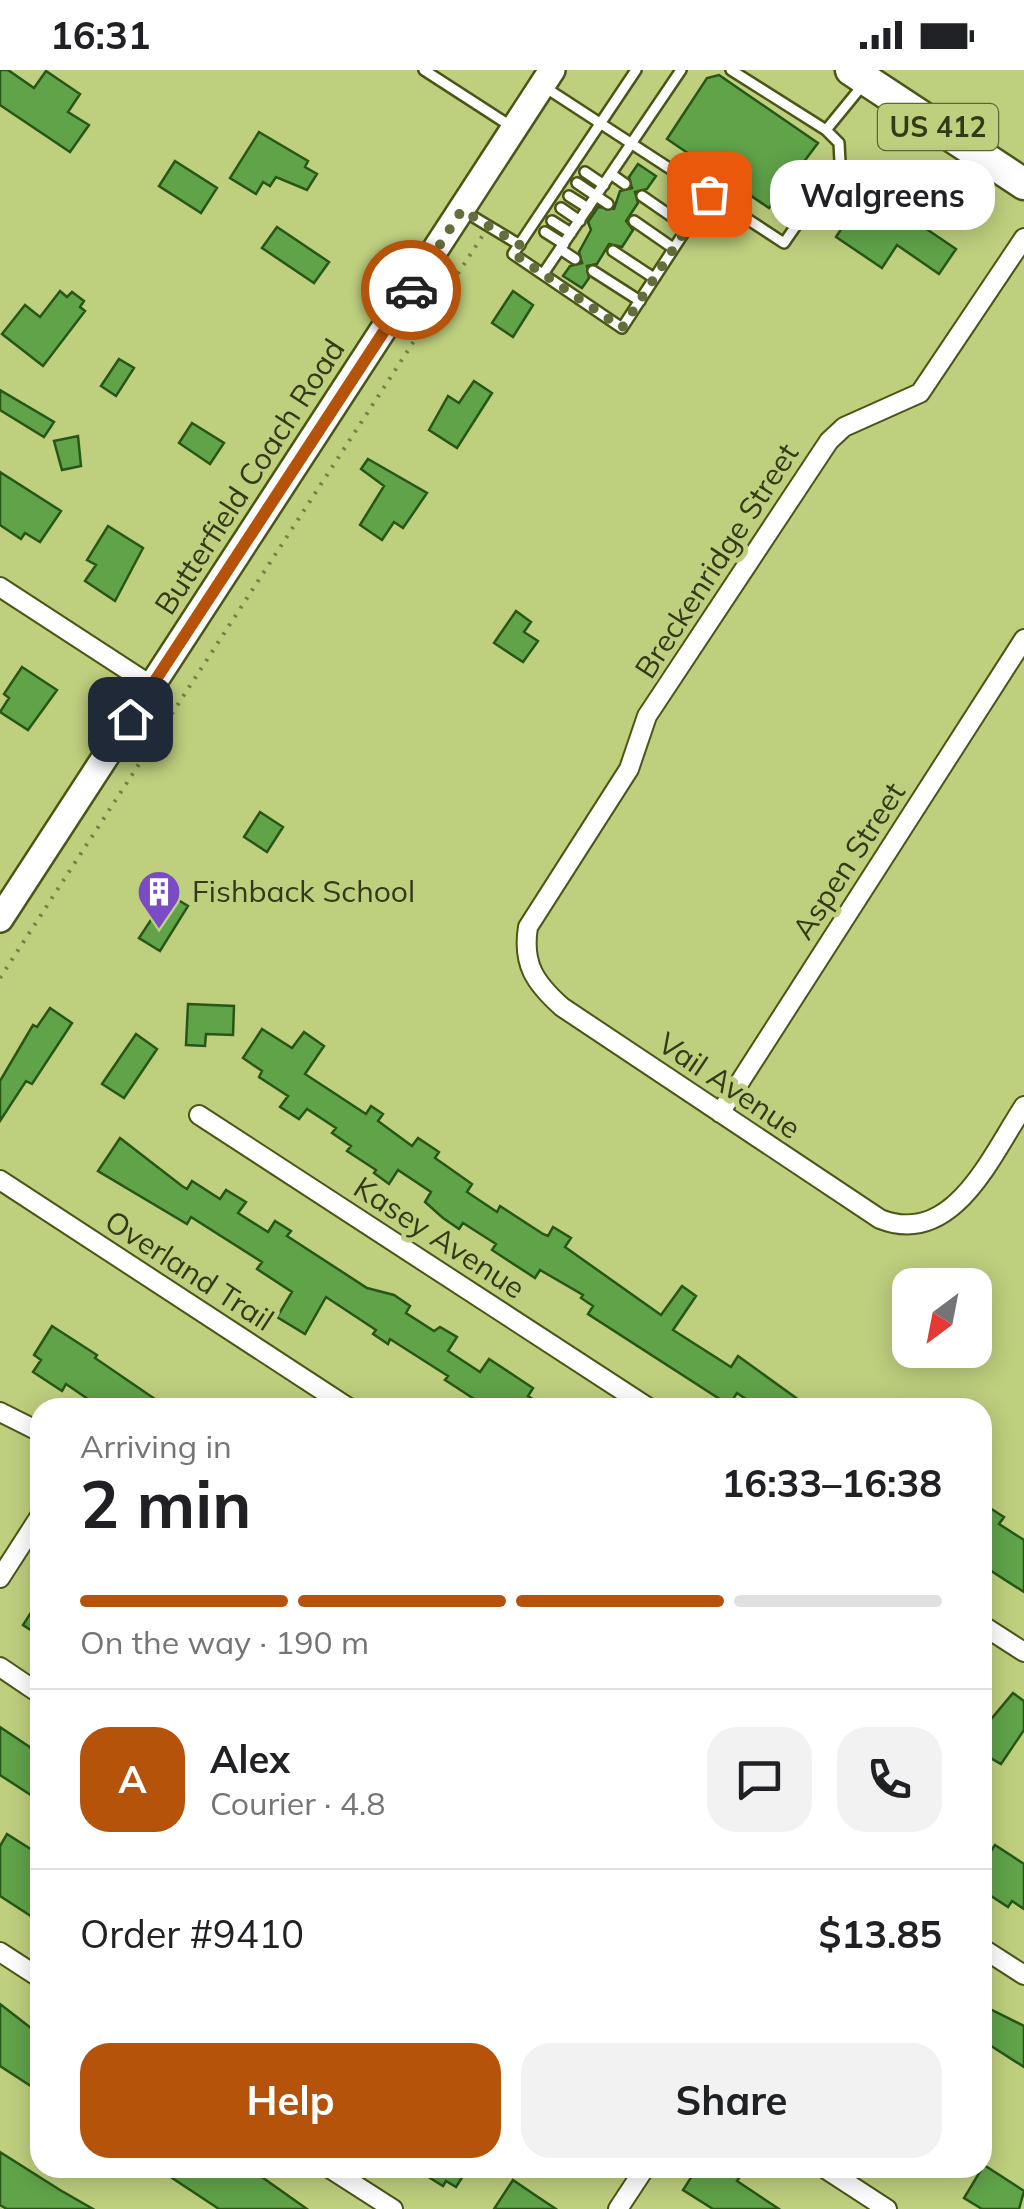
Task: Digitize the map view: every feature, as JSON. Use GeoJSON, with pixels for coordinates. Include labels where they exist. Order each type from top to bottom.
{"type":"FeatureCollection","features":[{"type":"Feature","properties":{"kind":"highway","name":"US 412"},"geometry":{"type":"LineString","coordinates":[[868,75],[1024,184]]}},
{"type":"Feature","properties":{"kind":"main road","name":"Butterfield Coach Road"},"geometry":{"type":"LineString","coordinates":[[0,919],[547,78]]}},
{"type":"Feature","properties":{"kind":"street","name":"Breckenridge Street"},"geometry":{"type":"LineString","coordinates":[[528,968],[528,927],[630,768],[647,716],[829,440],[844,426],[920,394],[1024,238]]}},
{"type":"Feature","properties":{"kind":"street"},"geometry":{"type":"LineString","coordinates":[[0,586],[152,686]]}},
{"type":"Feature","properties":{"kind":"street","name":"Aspen Street"},"geometry":{"type":"LineString","coordinates":[[720,1112],[1024,639]]}},
{"type":"Feature","properties":{"kind":"street","name":"Vail Avenue"},"geometry":{"type":"LineString","coordinates":[[528,968],[562,1007],[880,1219],[914,1226],[942,1217],[965,1194],[1024,1106]]}},
{"type":"Feature","properties":{"kind":"street","name":"Kasey Avenue"},"geometry":{"type":"LineString","coordinates":[[199,1115],[634,1398]]}},
{"type":"Feature","properties":{"kind":"street","name":"Overland Trail"},"geometry":{"type":"LineString","coordinates":[[0,1180],[334,1398]]}},
{"type":"Feature","properties":{"kind":"street"},"geometry":{"type":"LineString","coordinates":[[0,1412],[30,1427]]}},
{"type":"Feature","properties":{"kind":"street"},"geometry":{"type":"LineString","coordinates":[[0,1578],[30,1532]]}},
{"type":"Feature","properties":{"kind":"street"},"geometry":{"type":"LineString","coordinates":[[992,1632],[1024,1652]]}},
{"type":"Feature","properties":{"kind":"street"},"geometry":{"type":"LineString","coordinates":[[0,1667],[30,1687]]}},
{"type":"Feature","properties":{"kind":"street"},"geometry":{"type":"LineString","coordinates":[[0,1952],[30,1972]]}},
{"type":"Feature","properties":{"kind":"street"},"geometry":{"type":"LineString","coordinates":[[992,1954],[1024,1975]]}},
{"type":"Feature","properties":{"kind":"street"},"geometry":{"type":"LineString","coordinates":[[344,2178],[392,2209]]}},
{"type":"Feature","properties":{"kind":"street"},"geometry":{"type":"LineString","coordinates":[[618,2209],[638,2178]]}},
{"type":"Feature","properties":{"kind":"street"},"geometry":{"type":"LineString","coordinates":[[839,2178],[886,2209]]}},
{"type":"Feature","properties":{"kind":"lane"},"geometry":{"type":"LineString","coordinates":[[424,70],[514,129]]}},
{"type":"Feature","properties":{"kind":"lane"},"geometry":{"type":"LineString","coordinates":[[636,70],[547,218],[514,254],[622,328],[709,194]]}},
{"type":"Feature","properties":{"kind":"lane"},"geometry":{"type":"LineString","coordinates":[[543,274],[681,70]]}},
{"type":"Feature","properties":{"kind":"lane"},"geometry":{"type":"LineString","coordinates":[[547,78],[601,124],[784,243],[840,162],[839,144],[826,130],[731,70]]}},
{"type":"Feature","properties":{"kind":"lane"},"geometry":{"type":"LineString","coordinates":[[826,130],[868,75]]}},
{"type":"Feature","properties":{"kind":"lane"},"geometry":{"type":"LineString","coordinates":[[580,168],[604,185]]}},
{"type":"Feature","properties":{"kind":"lane"},"geometry":{"type":"LineString","coordinates":[[611,174],[625,184]]}},
{"type":"Feature","properties":{"kind":"lane"},"geometry":{"type":"LineString","coordinates":[[572,180],[608,204]]}},
{"type":"Feature","properties":{"kind":"lane"},"geometry":{"type":"LineString","coordinates":[[563,192],[588,208]]}},
{"type":"Feature","properties":{"kind":"lane"},"geometry":{"type":"LineString","coordinates":[[642,196],[687,226]]}},
{"type":"Feature","properties":{"kind":"lane"},"geometry":{"type":"LineString","coordinates":[[555,204],[576,227]]}},
{"type":"Feature","properties":{"kind":"lane"},"geometry":{"type":"LineString","coordinates":[[462,210],[520,245]]}},
{"type":"Feature","properties":{"kind":"lane"},"geometry":{"type":"LineString","coordinates":[[547,218],[588,234]]}},
{"type":"Feature","properties":{"kind":"lane"},"geometry":{"type":"LineString","coordinates":[[634,221],[674,248]]}},
{"type":"Feature","properties":{"kind":"lane"},"geometry":{"type":"LineString","coordinates":[[540,228],[575,259]]}},
{"type":"Feature","properties":{"kind":"lane"},"geometry":{"type":"LineString","coordinates":[[614,251],[654,278]]}},
{"type":"Feature","properties":{"kind":"lane"},"geometry":{"type":"LineString","coordinates":[[593,272],[640,301]]}},
{"type":"Feature","properties":{"kind":"path"},"geometry":{"type":"LineString","coordinates":[[0,978],[484,236]]}},
{"type":"Feature","properties":{"kind":"building"},"geometry":{"type":"Polygon","coordinates":[[[0,70],[8,70],[34,88],[46,71],[80,94],[68,112],[89,125],[70,152],[0,105],[0,70]]]}},
{"type":"Feature","properties":{"kind":"building"},"geometry":{"type":"Polygon","coordinates":[[[719,75],[818,143],[769,208],[667,139],[707,78],[719,75]]]}},
{"type":"Feature","properties":{"kind":"building"},"geometry":{"type":"Polygon","coordinates":[[[259,132],[308,161],[305,167],[317,174],[307,190],[276,177],[270,186],[263,182],[256,194],[230,178],[259,132]]]}},
{"type":"Feature","properties":{"kind":"building"},"geometry":{"type":"Polygon","coordinates":[[[175,161],[217,188],[201,213],[159,186],[175,161]]]}},
{"type":"Feature","properties":{"kind":"building"},"geometry":{"type":"Polygon","coordinates":[[[638,164],[656,176],[647,189],[635,192],[638,203],[626,221],[633,230],[622,247],[609,244],[597,264],[587,266],[589,278],[582,288],[563,276],[570,266],[582,263],[579,252],[591,230],[588,222],[598,207],[614,209],[620,191],[632,188],[629,177],[638,164]]]}},
{"type":"Feature","properties":{"kind":"building"},"geometry":{"type":"Polygon","coordinates":[[[878,196],[956,249],[939,274],[897,245],[882,268],[836,237],[855,208],[865,215],[878,196]]]}},
{"type":"Feature","properties":{"kind":"building"},"geometry":{"type":"Polygon","coordinates":[[[277,227],[329,262],[314,283],[262,248],[277,227]]]}},
{"type":"Feature","properties":{"kind":"building"},"geometry":{"type":"Polygon","coordinates":[[[60,291],[67,297],[72,292],[84,301],[80,307],[85,311],[43,366],[2,334],[25,305],[40,317],[60,291]]]}},
{"type":"Feature","properties":{"kind":"building"},"geometry":{"type":"Polygon","coordinates":[[[513,291],[533,305],[513,337],[492,323],[513,291]]]}},
{"type":"Feature","properties":{"kind":"building"},"geometry":{"type":"Polygon","coordinates":[[[119,359],[134,368],[116,396],[101,386],[119,359]]]}},
{"type":"Feature","properties":{"kind":"building"},"geometry":{"type":"Polygon","coordinates":[[[474,381],[492,393],[457,448],[429,430],[448,396],[459,403],[474,381]]]}},
{"type":"Feature","properties":{"kind":"building"},"geometry":{"type":"Polygon","coordinates":[[[0,390],[54,422],[44,437],[0,410],[0,390]]]}},
{"type":"Feature","properties":{"kind":"building"},"geometry":{"type":"Polygon","coordinates":[[[192,423],[224,443],[210,464],[179,443],[192,423]]]}},
{"type":"Feature","properties":{"kind":"building"},"geometry":{"type":"Polygon","coordinates":[[[78,436],[81,466],[62,470],[54,441],[78,436]]]}},
{"type":"Feature","properties":{"kind":"building"},"geometry":{"type":"Polygon","coordinates":[[[368,459],[427,493],[403,528],[394,522],[382,540],[360,525],[384,486],[361,469],[368,459]]]}},
{"type":"Feature","properties":{"kind":"building"},"geometry":{"type":"Polygon","coordinates":[[[0,472],[61,511],[40,542],[25,533],[21,539],[0,525],[0,472]]]}},
{"type":"Feature","properties":{"kind":"building"},"geometry":{"type":"Polygon","coordinates":[[[108,526],[143,548],[115,601],[85,581],[96,565],[87,560],[108,526]]]}},
{"type":"Feature","properties":{"kind":"building"},"geometry":{"type":"Polygon","coordinates":[[[516,611],[531,622],[524,632],[538,641],[523,662],[494,643],[516,611]]]}},
{"type":"Feature","properties":{"kind":"building"},"geometry":{"type":"Polygon","coordinates":[[[22,667],[57,690],[28,730],[0,712],[9,698],[4,694],[22,667]]]}},
{"type":"Feature","properties":{"kind":"building"},"geometry":{"type":"Polygon","coordinates":[[[260,812],[283,827],[267,852],[244,837],[260,812]]]}},
{"type":"Feature","properties":{"kind":"building","name":"Fishback School"},"geometry":{"type":"Polygon","coordinates":[[[168,894],[188,906],[160,951],[139,938],[168,894]]]}},
{"type":"Feature","properties":{"kind":"building"},"geometry":{"type":"Polygon","coordinates":[[[188,1004],[234,1006],[233,1035],[206,1034],[205,1046],[186,1045],[188,1004]]]}},
{"type":"Feature","properties":{"kind":"building"},"geometry":{"type":"Polygon","coordinates":[[[50,1008],[72,1023],[32,1084],[26,1081],[0,1121],[0,1081],[33,1025],[37,1027],[50,1008]]]}},
{"type":"Feature","properties":{"kind":"building"},"geometry":{"type":"Polygon","coordinates":[[[262,1029],[292,1048],[304,1032],[324,1046],[305,1074],[366,1114],[371,1106],[383,1114],[378,1121],[412,1146],[418,1138],[439,1152],[435,1158],[472,1184],[467,1192],[497,1212],[500,1206],[543,1234],[548,1236],[553,1227],[571,1238],[565,1247],[661,1315],[682,1286],[696,1296],[673,1330],[731,1367],[738,1356],[796,1398],[744,1398],[737,1393],[734,1398],[718,1398],[588,1314],[593,1306],[581,1298],[583,1295],[540,1270],[535,1278],[492,1250],[496,1244],[463,1223],[459,1229],[443,1218],[425,1202],[431,1192],[398,1170],[389,1184],[347,1151],[351,1146],[332,1133],[336,1128],[307,1109],[299,1119],[280,1107],[288,1096],[259,1077],[262,1071],[243,1058],[262,1029]]]}},
{"type":"Feature","properties":{"kind":"building"},"geometry":{"type":"Polygon","coordinates":[[[136,1034],[157,1049],[124,1098],[102,1084],[136,1034]]]}},
{"type":"Feature","properties":{"kind":"building"},"geometry":{"type":"Polygon","coordinates":[[[120,1138],[187,1189],[192,1181],[220,1199],[226,1190],[246,1202],[238,1213],[268,1232],[275,1221],[291,1231],[287,1236],[367,1288],[394,1295],[410,1306],[406,1313],[434,1331],[440,1327],[457,1337],[448,1351],[480,1372],[489,1359],[533,1388],[528,1396],[531,1398],[473,1398],[445,1380],[448,1376],[390,1339],[388,1344],[373,1334],[376,1330],[326,1297],[305,1334],[277,1317],[292,1292],[257,1269],[262,1262],[191,1217],[187,1224],[98,1171],[120,1138]]]}},
{"type":"Feature","properties":{"kind":"building"},"geometry":{"type":"Polygon","coordinates":[[[52,1326],[153,1398],[86,1398],[66,1384],[62,1391],[33,1372],[41,1360],[34,1355],[52,1326]]]}},
{"type":"Feature","properties":{"kind":"building"},"geometry":{"type":"Polygon","coordinates":[[[992,1509],[1004,1517],[999,1524],[1024,1540],[1024,1592],[992,1571],[992,1509]]]}},
{"type":"Feature","properties":{"kind":"building"},"geometry":{"type":"Polygon","coordinates":[[[1013,1693],[1024,1701],[1024,1730],[1001,1764],[992,1759],[992,1718],[1013,1693]]]}},
{"type":"Feature","properties":{"kind":"building"},"geometry":{"type":"Polygon","coordinates":[[[0,1727],[30,1747],[30,1794],[0,1775],[0,1727]]]}},
{"type":"Feature","properties":{"kind":"building"},"geometry":{"type":"Polygon","coordinates":[[[7,1834],[30,1849],[30,1916],[0,1896],[0,1846],[7,1834]]]}},
{"type":"Feature","properties":{"kind":"building"},"geometry":{"type":"Polygon","coordinates":[[[995,1845],[1024,1864],[1024,1909],[1012,1901],[1008,1907],[992,1897],[995,1845]]]}},
{"type":"Feature","properties":{"kind":"building"},"geometry":{"type":"Polygon","coordinates":[[[0,2004],[30,2027],[30,2086],[0,2066],[0,2004]]]}},
{"type":"Feature","properties":{"kind":"building"},"geometry":{"type":"Polygon","coordinates":[[[992,2010],[1024,2026],[1024,2067],[992,2046],[992,2010]]]}},
{"type":"Feature","properties":{"kind":"building"},"geometry":{"type":"Polygon","coordinates":[[[0,2152],[30,2171],[30,2178],[41,2178],[93,2209],[7,2209],[0,2205],[0,2152]]]}},
{"type":"Feature","properties":{"kind":"building"},"geometry":{"type":"Polygon","coordinates":[[[992,2170],[1024,2191],[1019,2209],[982,2209],[964,2198],[976,2178],[992,2178],[992,2170]]]}},
{"type":"Feature","properties":{"kind":"building"},"geometry":{"type":"Polygon","coordinates":[[[172,2178],[263,2178],[307,2209],[219,2209],[172,2178]]]}},
{"type":"Feature","properties":{"kind":"building"},"geometry":{"type":"Polygon","coordinates":[[[430,2178],[462,2178],[456,2187],[446,2181],[443,2186],[430,2178]]]}},
{"type":"Feature","properties":{"kind":"building"},"geometry":{"type":"Polygon","coordinates":[[[691,2178],[739,2178],[737,2181],[779,2209],[713,2209],[683,2190],[691,2178]]]}},
{"type":"Feature","properties":{"kind":"building"},"geometry":{"type":"Polygon","coordinates":[[[513,2180],[535,2195],[556,2209],[494,2209],[513,2180]]]}},
{"type":"Feature","properties":{"kind":"way so far"},"geometry":{"type":"LineString","coordinates":[[411,290],[462,210],[520,245],[514,254],[622,328],[709,194]]}},
{"type":"Feature","properties":{"kind":"place","name":"Walgreens"},"geometry":{"type":"Point","coordinates":[709,194]}},
{"type":"Feature","properties":{"kind":"place","name":"Fishback School"},"geometry":{"type":"Point","coordinates":[159,930]}},
{"type":"Feature","properties":{"kind":"route"},"geometry":{"type":"LineString","coordinates":[[130,719],[411,290]]}}]}
